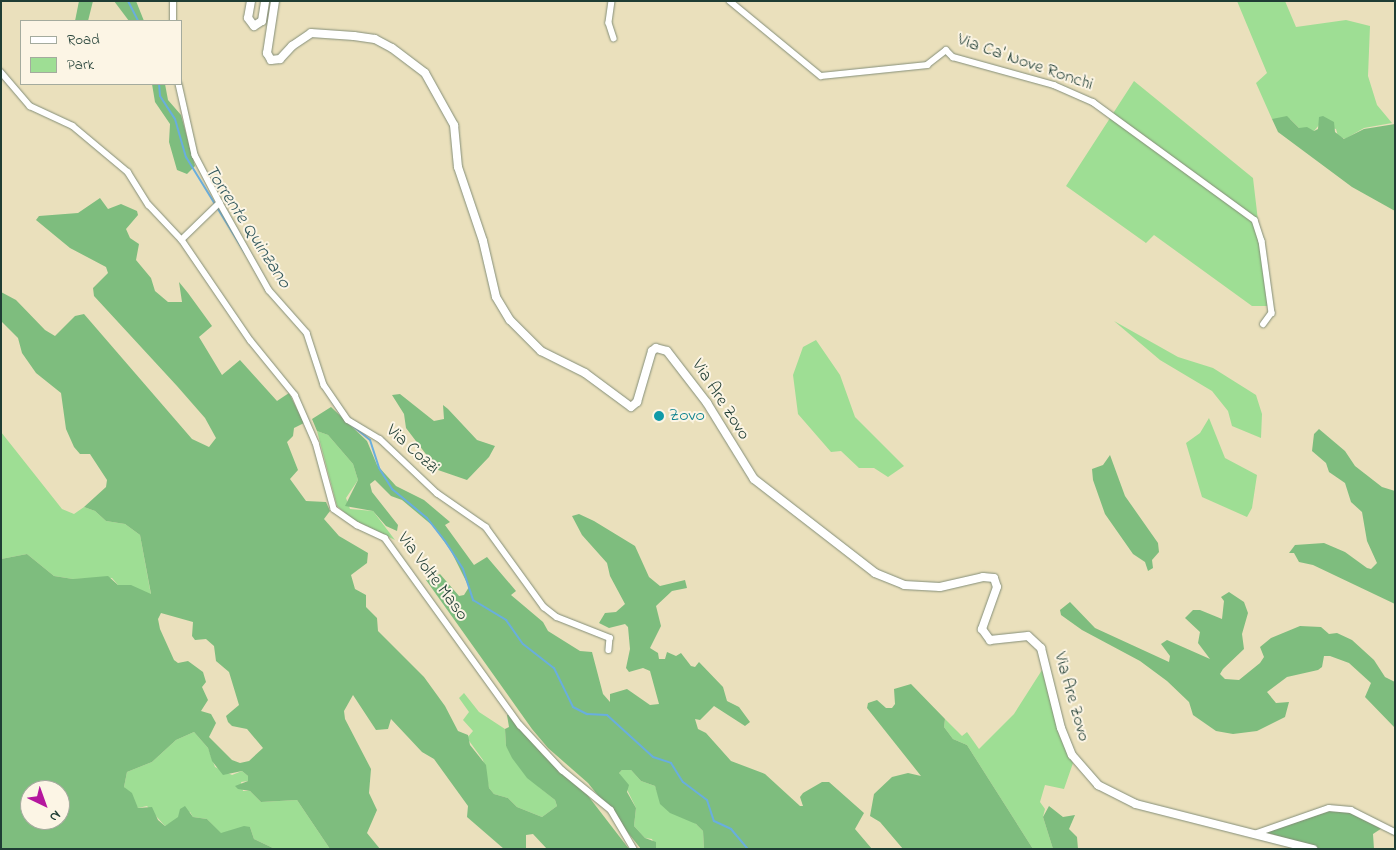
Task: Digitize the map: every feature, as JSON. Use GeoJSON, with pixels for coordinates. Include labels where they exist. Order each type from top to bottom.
{"type":"FeatureCollection","features":[{"type":"Feature","properties":{"kind":"street"},"geometry":{"type":"LineString","coordinates":[[173,1],[173,20]]}},
{"type":"Feature","properties":{"kind":"street"},"geometry":{"type":"LineString","coordinates":[[251,1],[248,18],[254,26],[262,21],[265,1]]}},
{"type":"Feature","properties":{"kind":"street","name":"Via Are Zovo"},"geometry":{"type":"LineString","coordinates":[[275,1],[267,53],[271,60],[280,60],[292,46],[311,34],[354,36],[375,39],[392,48],[425,73],[454,124],[458,167],[483,241],[496,297],[510,320],[542,351],[585,373],[631,407],[638,402],[652,351],[656,348],[667,351],[707,403],[754,479],[875,573],[904,585],[940,588],[983,577],[994,578],[997,586],[982,629],[990,640],[1028,636],[1038,643],[1068,746],[1098,785],[1136,804],[1314,849]]}},
{"type":"Feature","properties":{"kind":"street"},"geometry":{"type":"LineString","coordinates":[[612,1],[609,23],[614,38]]}},
{"type":"Feature","properties":{"kind":"street","name":"Via Ca' Nove Ronchi"},"geometry":{"type":"LineString","coordinates":[[730,1],[821,76],[927,65],[946,50],[953,56],[1054,85],[1093,102],[1255,220],[1262,241],[1272,313],[1264,324]]}},
{"type":"Feature","properties":{"kind":"street"},"geometry":{"type":"LineString","coordinates":[[1,72],[30,106],[73,126],[128,172],[148,205],[182,240],[220,203]]}},
{"type":"Feature","properties":{"kind":"street","name":"Via Cozzi"},"geometry":{"type":"LineString","coordinates":[[179,85],[195,155],[269,290],[308,333],[324,385],[348,420],[380,439],[437,493],[486,527],[544,607],[557,617],[610,638],[609,650]]}},
{"type":"Feature","properties":{"kind":"street","name":"Via Volte Maso"},"geometry":{"type":"LineString","coordinates":[[182,240],[251,341],[295,395],[316,442],[334,509],[357,525],[385,538],[520,725],[562,770],[611,810],[634,849]]}},
{"type":"Feature","properties":{"kind":"street"},"geometry":{"type":"LineString","coordinates":[[1256,833],[1329,808],[1351,810],[1395,832]]}},
{"type":"Feature","properties":{"kind":"green space"},"geometry":{"type":"Polygon","coordinates":[[[79,1],[93,1],[88,20],[75,20],[79,1]]]}},
{"type":"Feature","properties":{"kind":"green space"},"geometry":{"type":"Polygon","coordinates":[[[114,1],[136,1],[144,20],[128,20],[114,1]]]}},
{"type":"Feature","properties":{"kind":"green space"},"geometry":{"type":"Polygon","coordinates":[[[1237,1],[1285,1],[1296,27],[1346,20],[1370,26],[1368,76],[1377,105],[1392,123],[1364,128],[1345,139],[1338,136],[1336,129],[1319,125],[1314,131],[1299,128],[1290,119],[1272,119],[1256,83],[1267,73],[1237,1]]]}},
{"type":"Feature","properties":{"kind":"green space"},"geometry":{"type":"Polygon","coordinates":[[[1134,81],[1253,178],[1268,306],[1252,306],[1154,235],[1146,243],[1066,186],[1134,81]]]}},
{"type":"Feature","properties":{"kind":"green space"},"geometry":{"type":"Polygon","coordinates":[[[152,85],[165,85],[168,100],[181,115],[195,166],[187,174],[177,170],[169,142],[170,124],[155,102],[152,85]]]}},
{"type":"Feature","properties":{"kind":"green space"},"geometry":{"type":"Polygon","coordinates":[[[1287,116],[1299,128],[1307,127],[1314,131],[1318,129],[1319,117],[1323,116],[1334,122],[1335,132],[1344,139],[1364,129],[1395,124],[1395,211],[1352,187],[1278,132],[1272,119],[1287,116]]]}},
{"type":"Feature","properties":{"kind":"green space"},"geometry":{"type":"Polygon","coordinates":[[[100,198],[108,209],[121,204],[137,211],[138,215],[126,229],[130,238],[139,244],[136,260],[151,278],[155,291],[168,302],[182,302],[179,282],[188,293],[212,326],[199,337],[222,375],[240,360],[277,401],[289,393],[304,423],[294,428],[293,436],[287,442],[298,470],[290,479],[306,501],[326,502],[330,511],[324,519],[339,536],[368,553],[367,563],[351,575],[355,589],[366,595],[366,607],[377,618],[378,631],[424,677],[445,706],[458,731],[468,735],[470,745],[486,765],[489,788],[494,794],[508,798],[517,807],[542,817],[557,806],[555,800],[527,778],[512,758],[506,746],[505,729],[509,727],[507,715],[513,714],[542,754],[582,788],[629,849],[547,849],[533,834],[526,835],[526,849],[504,849],[467,817],[468,806],[434,759],[422,752],[391,719],[388,729],[376,730],[353,695],[344,711],[345,719],[371,769],[369,793],[377,810],[367,833],[380,849],[330,849],[297,800],[261,802],[250,791],[238,789],[235,786],[248,781],[248,776],[242,771],[223,775],[212,761],[208,748],[194,732],[176,740],[152,762],[127,772],[124,787],[132,793],[138,808],[152,807],[158,820],[165,826],[178,817],[180,809],[185,806],[193,817],[207,819],[221,833],[244,826],[250,827],[254,839],[275,849],[1,849],[1,559],[27,554],[54,576],[73,579],[108,576],[118,585],[131,585],[151,594],[140,535],[125,524],[106,521],[95,511],[84,507],[106,487],[107,480],[90,454],[80,454],[74,447],[66,429],[61,393],[36,373],[22,353],[18,338],[1,321],[1,292],[16,300],[45,330],[55,336],[75,316],[84,314],[192,439],[209,447],[216,438],[205,418],[94,296],[93,288],[108,273],[106,267],[70,248],[36,220],[39,216],[78,213],[100,198]],[[161,613],[158,619],[160,629],[174,660],[178,663],[188,661],[203,672],[206,682],[202,687],[208,700],[201,711],[211,714],[216,723],[209,737],[232,760],[240,763],[249,761],[263,748],[247,729],[232,726],[228,722],[226,716],[239,705],[229,672],[216,661],[214,646],[206,639],[195,640],[192,636],[193,622],[161,613]]]}},
{"type":"Feature","properties":{"kind":"green space"},"geometry":{"type":"Polygon","coordinates":[[[1114,321],[1178,357],[1213,368],[1256,395],[1262,414],[1261,438],[1232,426],[1228,411],[1212,391],[1160,360],[1114,321]]]}},
{"type":"Feature","properties":{"kind":"green space"},"geometry":{"type":"Polygon","coordinates":[[[816,340],[840,375],[855,417],[904,466],[888,477],[874,468],[859,468],[841,451],[831,452],[798,414],[793,375],[803,347],[816,340]]]}},
{"type":"Feature","properties":{"kind":"green space"},"geometry":{"type":"Polygon","coordinates":[[[400,394],[434,421],[444,419],[443,405],[477,440],[495,446],[489,457],[467,480],[438,470],[406,428],[404,414],[392,395],[400,394]]]}},
{"type":"Feature","properties":{"kind":"green space"},"geometry":{"type":"Polygon","coordinates":[[[331,407],[367,441],[377,465],[396,486],[424,500],[450,522],[445,525],[474,565],[487,557],[516,591],[511,595],[543,622],[548,631],[580,651],[592,652],[603,694],[610,702],[610,694],[627,689],[650,705],[659,704],[650,671],[643,668],[629,672],[626,668],[630,649],[628,627],[625,624],[609,628],[599,623],[605,613],[616,612],[625,604],[610,576],[607,563],[582,535],[572,516],[579,514],[594,521],[635,546],[649,577],[660,586],[685,580],[687,588],[672,591],[656,606],[661,626],[650,648],[658,653],[659,659],[665,659],[667,652],[676,656],[681,653],[691,666],[695,667],[699,662],[723,687],[727,701],[739,707],[750,722],[745,726],[714,706],[700,720],[695,719],[698,729],[706,733],[731,761],[765,774],[800,806],[803,806],[800,797],[803,793],[822,782],[829,782],[864,813],[855,829],[872,849],[704,849],[703,831],[696,824],[670,813],[660,804],[655,786],[641,781],[631,770],[622,770],[619,773],[629,785],[627,792],[636,808],[634,826],[645,838],[656,842],[656,849],[641,849],[588,783],[548,748],[532,729],[426,580],[440,574],[459,596],[464,595],[469,587],[451,551],[433,526],[402,500],[391,496],[375,480],[370,484],[372,492],[398,525],[397,531],[386,526],[373,511],[345,506],[358,480],[353,464],[328,435],[317,431],[312,419],[331,407]]]}},
{"type":"Feature","properties":{"kind":"green space"},"geometry":{"type":"Polygon","coordinates":[[[1209,418],[1225,458],[1257,475],[1252,508],[1247,517],[1202,497],[1186,443],[1200,433],[1209,418]]]}},
{"type":"Feature","properties":{"kind":"green space"},"geometry":{"type":"Polygon","coordinates":[[[1319,429],[1345,451],[1355,466],[1382,487],[1395,491],[1395,604],[1313,565],[1299,562],[1294,553],[1289,553],[1295,545],[1324,543],[1345,552],[1367,568],[1371,569],[1377,563],[1367,541],[1362,512],[1351,502],[1345,483],[1329,472],[1326,463],[1312,451],[1314,434],[1319,429]]]}},
{"type":"Feature","properties":{"kind":"green space"},"geometry":{"type":"Polygon","coordinates":[[[317,431],[328,435],[353,464],[358,480],[346,498],[350,509],[373,511],[395,540],[352,519],[337,506],[317,431]]]}},
{"type":"Feature","properties":{"kind":"green space"},"geometry":{"type":"Polygon","coordinates":[[[1,432],[62,509],[74,514],[84,507],[95,511],[106,521],[125,524],[140,535],[151,595],[118,585],[112,578],[73,579],[54,576],[27,554],[1,559],[1,432]]]}},
{"type":"Feature","properties":{"kind":"green space"},"geometry":{"type":"Polygon","coordinates":[[[1110,455],[1125,496],[1158,543],[1159,552],[1152,560],[1153,568],[1148,571],[1145,562],[1133,554],[1105,514],[1093,480],[1092,469],[1103,465],[1110,455]]]}},
{"type":"Feature","properties":{"kind":"green space"},"geometry":{"type":"Polygon","coordinates":[[[1229,592],[1244,602],[1248,613],[1242,634],[1244,649],[1223,669],[1220,674],[1225,679],[1239,680],[1260,663],[1264,657],[1260,647],[1271,638],[1300,626],[1321,627],[1329,634],[1337,633],[1352,640],[1374,660],[1385,677],[1395,682],[1395,728],[1365,697],[1371,683],[1349,663],[1330,656],[1324,656],[1322,667],[1318,670],[1287,677],[1267,692],[1276,703],[1289,702],[1285,717],[1257,731],[1233,734],[1216,731],[1193,715],[1189,702],[1167,681],[1140,661],[1082,630],[1061,615],[1060,610],[1070,602],[1095,628],[1169,662],[1170,656],[1161,644],[1167,640],[1210,659],[1198,643],[1200,632],[1185,618],[1193,610],[1200,610],[1222,619],[1224,601],[1221,597],[1229,592]]]}},
{"type":"Feature","properties":{"kind":"green space"},"geometry":{"type":"Polygon","coordinates":[[[1042,670],[1059,735],[1073,763],[1064,789],[1045,785],[1040,802],[1045,809],[1043,817],[1053,849],[1033,849],[967,745],[953,739],[944,727],[945,719],[962,736],[967,732],[979,749],[1014,714],[1042,670]]]}},
{"type":"Feature","properties":{"kind":"green space"},"geometry":{"type":"Polygon","coordinates":[[[911,684],[945,719],[944,727],[953,739],[967,745],[1033,849],[903,849],[880,822],[870,816],[874,794],[892,777],[908,773],[921,776],[867,708],[868,703],[877,700],[886,708],[892,708],[895,704],[894,689],[911,684]]]}},
{"type":"Feature","properties":{"kind":"green space"},"geometry":{"type":"Polygon","coordinates":[[[464,693],[479,712],[505,729],[506,746],[539,787],[555,800],[557,806],[542,817],[517,807],[508,798],[494,794],[489,788],[483,760],[467,738],[473,731],[463,720],[469,712],[459,698],[464,693]]]}},
{"type":"Feature","properties":{"kind":"green space"},"geometry":{"type":"Polygon","coordinates":[[[194,732],[208,748],[215,767],[232,775],[242,771],[248,776],[248,781],[241,782],[243,791],[250,791],[261,802],[297,800],[330,849],[275,849],[254,839],[250,827],[221,834],[207,819],[193,817],[190,812],[165,826],[147,806],[138,808],[124,787],[127,772],[152,762],[176,740],[194,732]]]}},
{"type":"Feature","properties":{"kind":"green space"},"geometry":{"type":"Polygon","coordinates":[[[622,770],[631,770],[641,781],[655,786],[659,797],[696,824],[703,831],[704,849],[656,849],[652,839],[645,838],[634,826],[636,808],[619,773],[622,770]]]}},
{"type":"Feature","properties":{"kind":"green space"},"geometry":{"type":"Polygon","coordinates":[[[1049,806],[1063,817],[1075,815],[1069,829],[1077,837],[1078,849],[1053,849],[1043,817],[1049,806]]]}},
{"type":"Feature","properties":{"kind":"green space"},"geometry":{"type":"Polygon","coordinates":[[[1336,809],[1347,810],[1382,828],[1373,834],[1374,849],[1320,849],[1265,832],[1336,809]]]}},
{"type":"Feature","properties":{"kind":"waterway","name":"Torrente Quinzano"},"geometry":{"type":"LineString","coordinates":[[128,1],[138,20]]}},
{"type":"Feature","properties":{"kind":"waterway","name":"Torrente Quinzano"},"geometry":{"type":"LineString","coordinates":[[159,85],[160,96],[175,119],[186,157],[245,253]]}},
{"type":"Feature","properties":{"kind":"waterway","name":"Torrente Quinzano"},"geometry":{"type":"LineString","coordinates":[[332,401],[342,416]]}},
{"type":"Feature","properties":{"kind":"waterway","name":"Torrente Quinzano"},"geometry":{"type":"LineString","coordinates":[[349,423],[370,440],[379,468],[392,489],[427,518],[445,541],[463,569],[473,600],[506,620],[523,644],[554,668],[573,707],[587,714],[607,715],[653,757],[671,763],[683,782],[707,800],[714,821],[731,829],[748,849]]}},
{"type":"Feature","properties":{"kind":"place","name":"Zovo"},"geometry":{"type":"Point","coordinates":[659,416]}}]}
